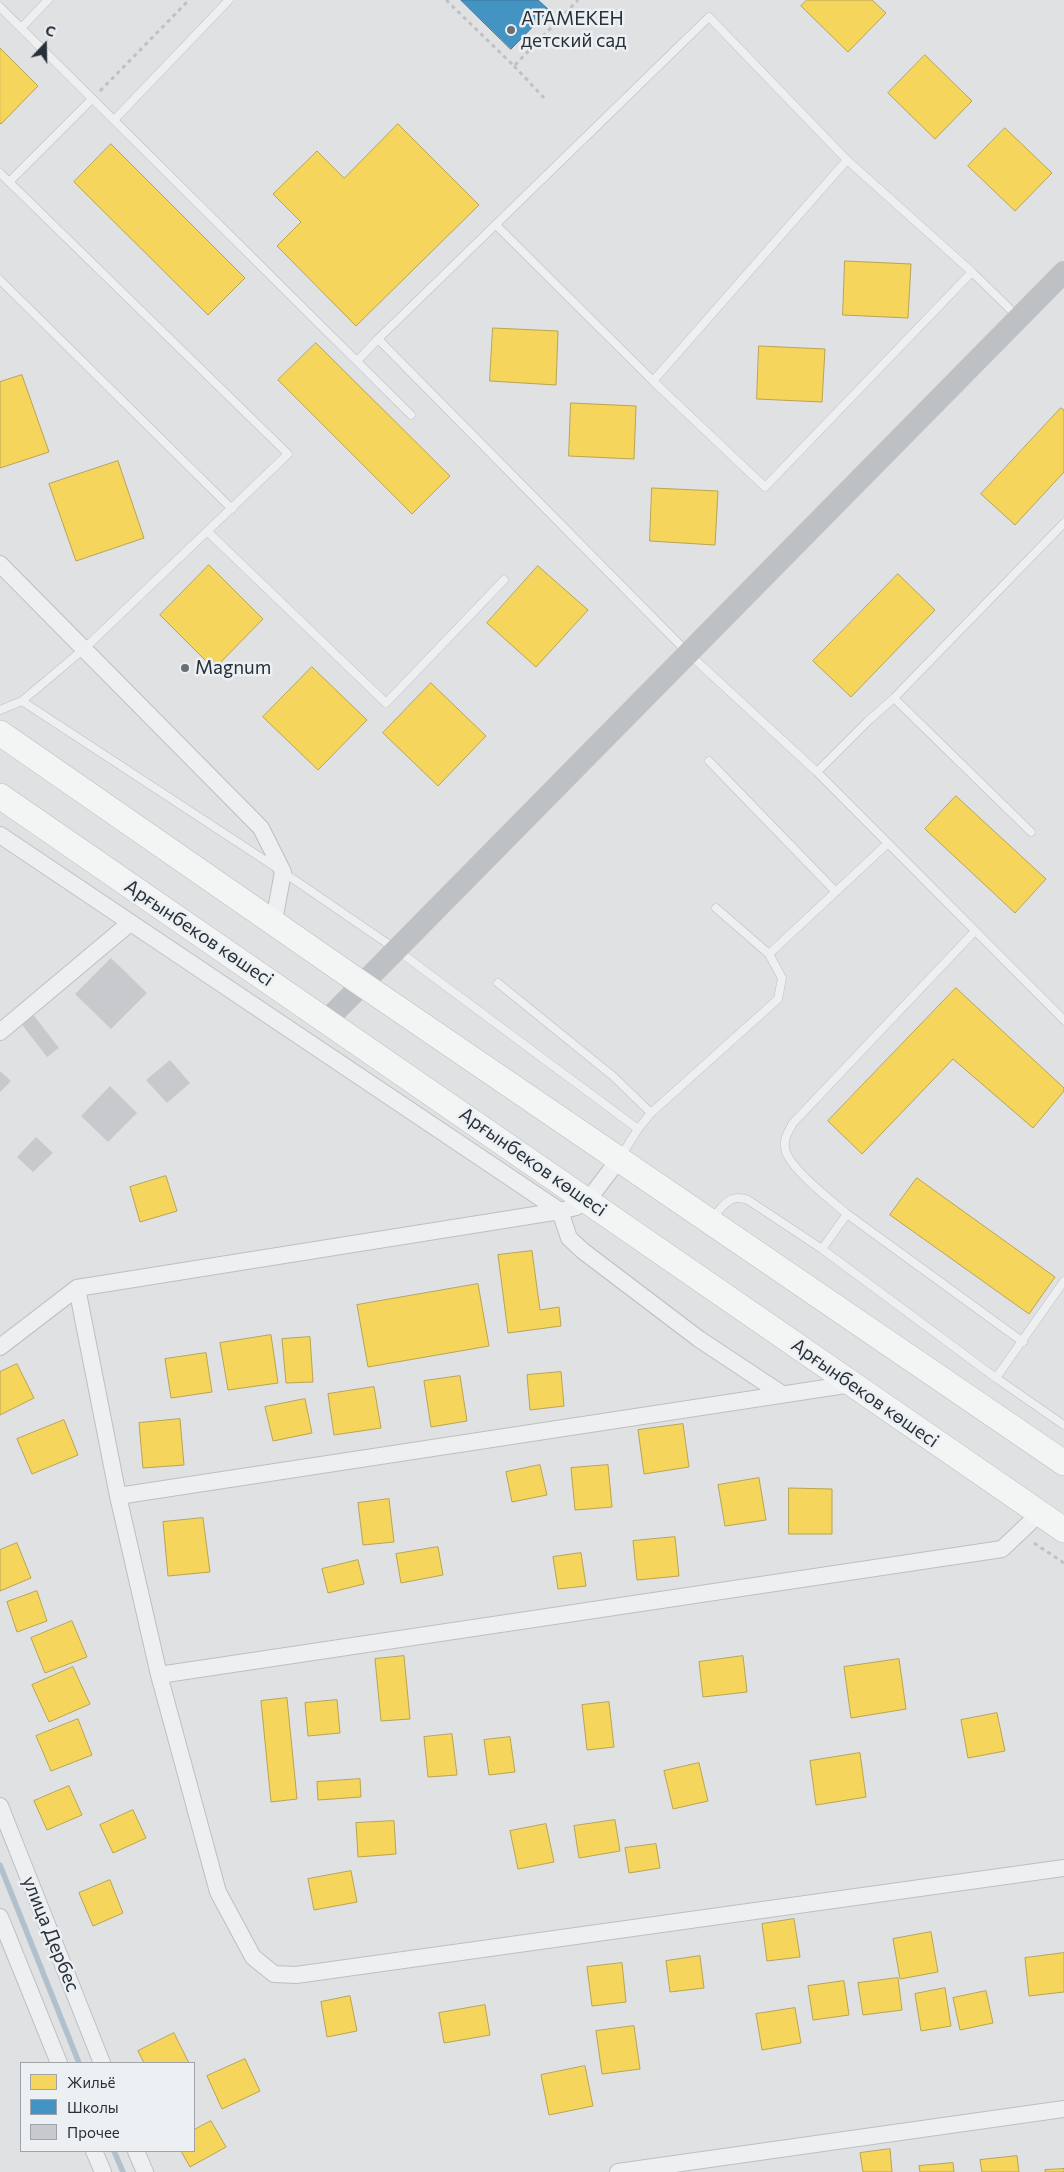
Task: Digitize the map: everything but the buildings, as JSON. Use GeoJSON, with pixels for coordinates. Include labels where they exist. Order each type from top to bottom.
{"type":"FeatureCollection","features":[{"type":"Feature","properties":{"kind":"main road"},"geometry":{"type":"LineString","coordinates":[[0,733],[274,921],[362,984],[620,1158],[1064,1463]]}},
{"type":"Feature","properties":{"kind":"main road","name":"Арғынбеков көшесі"},"geometry":{"type":"LineString","coordinates":[[0,796],[1064,1530]]}},
{"type":"Feature","properties":{"kind":"street"},"geometry":{"type":"LineString","coordinates":[[327,1020],[1063,274]]}},
{"type":"Feature","properties":{"kind":"street"},"geometry":{"type":"LineString","coordinates":[[0,564],[261,828],[283,872],[274,921]]}},
{"type":"Feature","properties":{"kind":"street"},"geometry":{"type":"LineString","coordinates":[[0,835],[560,1212],[569,1238],[583,1251],[699,1339],[782,1394]]}},
{"type":"Feature","properties":{"kind":"street"},"geometry":{"type":"LineString","coordinates":[[0,1032],[130,923]]}},
{"type":"Feature","properties":{"kind":"street"},"geometry":{"type":"LineString","coordinates":[[0,1347],[76,1288],[560,1212],[576,1207],[588,1200],[620,1158]]}},
{"type":"Feature","properties":{"kind":"street"},"geometry":{"type":"LineString","coordinates":[[76,1288],[118,1496],[160,1675],[218,1892],[253,1957],[274,1974],[296,1975],[1064,1868]]}},
{"type":"Feature","properties":{"kind":"street"},"geometry":{"type":"LineString","coordinates":[[118,1496],[852,1384]]}},
{"type":"Feature","properties":{"kind":"street"},"geometry":{"type":"LineString","coordinates":[[160,1675],[1002,1550],[1040,1513]]}},
{"type":"Feature","properties":{"kind":"street","name":"улица Дербес"},"geometry":{"type":"LineString","coordinates":[[0,1806],[102,2062]]}},
{"type":"Feature","properties":{"kind":"street"},"geometry":{"type":"LineString","coordinates":[[0,1917],[59,2062]]}},
{"type":"Feature","properties":{"kind":"street"},"geometry":{"type":"LineString","coordinates":[[618,2172],[1064,2109]]}},
{"type":"Feature","properties":{"kind":"street"},"geometry":{"type":"LineString","coordinates":[[94,2152],[103,2172]]}},
{"type":"Feature","properties":{"kind":"street"},"geometry":{"type":"LineString","coordinates":[[136,2152],[145,2172]]}},
{"type":"Feature","properties":{"kind":"lane"},"geometry":{"type":"LineString","coordinates":[[21,28],[48,0]]}},
{"type":"Feature","properties":{"kind":"lane"},"geometry":{"type":"LineString","coordinates":[[114,120],[229,0]]}},
{"type":"Feature","properties":{"kind":"lane"},"geometry":{"type":"LineString","coordinates":[[0,7],[411,415]]}},
{"type":"Feature","properties":{"kind":"lane"},"geometry":{"type":"LineString","coordinates":[[357,361],[709,17],[847,160],[972,272],[1018,318]]}},
{"type":"Feature","properties":{"kind":"lane"},"geometry":{"type":"LineString","coordinates":[[9,182],[92,99]]}},
{"type":"Feature","properties":{"kind":"lane"},"geometry":{"type":"LineString","coordinates":[[653,381],[847,160]]}},
{"type":"Feature","properties":{"kind":"lane"},"geometry":{"type":"LineString","coordinates":[[0,173],[288,454],[85,648],[22,701],[0,710]]}},
{"type":"Feature","properties":{"kind":"lane"},"geometry":{"type":"LineString","coordinates":[[497,226],[653,381],[765,487],[972,272]]}},
{"type":"Feature","properties":{"kind":"lane"},"geometry":{"type":"LineString","coordinates":[[0,280],[232,509]]}},
{"type":"Feature","properties":{"kind":"lane"},"geometry":{"type":"LineString","coordinates":[[378,339],[689,654],[817,772],[1064,1020]]}},
{"type":"Feature","properties":{"kind":"lane"},"geometry":{"type":"LineString","coordinates":[[817,772],[894,698],[1064,523]]}},
{"type":"Feature","properties":{"kind":"lane"},"geometry":{"type":"LineString","coordinates":[[208,532],[386,704],[504,580]]}},
{"type":"Feature","properties":{"kind":"lane"},"geometry":{"type":"LineString","coordinates":[[894,698],[1031,832]]}},
{"type":"Feature","properties":{"kind":"lane"},"geometry":{"type":"LineString","coordinates":[[22,701],[283,872],[397,950],[638,1129]]}},
{"type":"Feature","properties":{"kind":"lane"},"geometry":{"type":"LineString","coordinates":[[709,761],[836,892]]}},
{"type":"Feature","properties":{"kind":"lane"},"geometry":{"type":"LineString","coordinates":[[769,954],[887,844]]}},
{"type":"Feature","properties":{"kind":"lane"},"geometry":{"type":"LineString","coordinates":[[620,1158],[638,1129],[652,1113],[778,999],[782,978],[769,954],[716,908]]}},
{"type":"Feature","properties":{"kind":"lane"},"geometry":{"type":"LineString","coordinates":[[975,931],[793,1123],[785,1138],[785,1152],[793,1164],[846,1214],[1023,1342]]}},
{"type":"Feature","properties":{"kind":"lane"},"geometry":{"type":"LineString","coordinates":[[498,983],[614,1077],[652,1113]]}},
{"type":"Feature","properties":{"kind":"lane"},"geometry":{"type":"LineString","coordinates":[[710,1220],[732,1198],[740,1197],[748,1200],[822,1249],[996,1378],[1064,1424]]}},
{"type":"Feature","properties":{"kind":"lane"},"geometry":{"type":"LineString","coordinates":[[822,1249],[846,1214]]}},
{"type":"Feature","properties":{"kind":"lane"},"geometry":{"type":"LineString","coordinates":[[996,1378],[1064,1281]]}},
{"type":"Feature","properties":{"kind":"path"},"geometry":{"type":"LineString","coordinates":[[92,99],[189,0]]}},
{"type":"Feature","properties":{"kind":"path"},"geometry":{"type":"LineString","coordinates":[[446,0],[546,100]]}},
{"type":"Feature","properties":{"kind":"path"},"geometry":{"type":"LineString","coordinates":[[514,66],[578,0]]}},
{"type":"Feature","properties":{"kind":"path"},"geometry":{"type":"LineString","coordinates":[[1019,1533],[1064,1564]]}},
{"type":"Feature","properties":{"kind":"waterway"},"geometry":{"type":"LineString","coordinates":[[0,1865],[79,2062]]}},
{"type":"Feature","properties":{"kind":"waterway"},"geometry":{"type":"LineString","coordinates":[[114,2152],[123,2172]]}},
{"type":"Feature","properties":{"kind":"place","name":"АТАМЕКЕН детский сад"},"geometry":{"type":"Point","coordinates":[511,30]}},
{"type":"Feature","properties":{"kind":"place","name":"Magnum"},"geometry":{"type":"Point","coordinates":[185,668]}}]}
